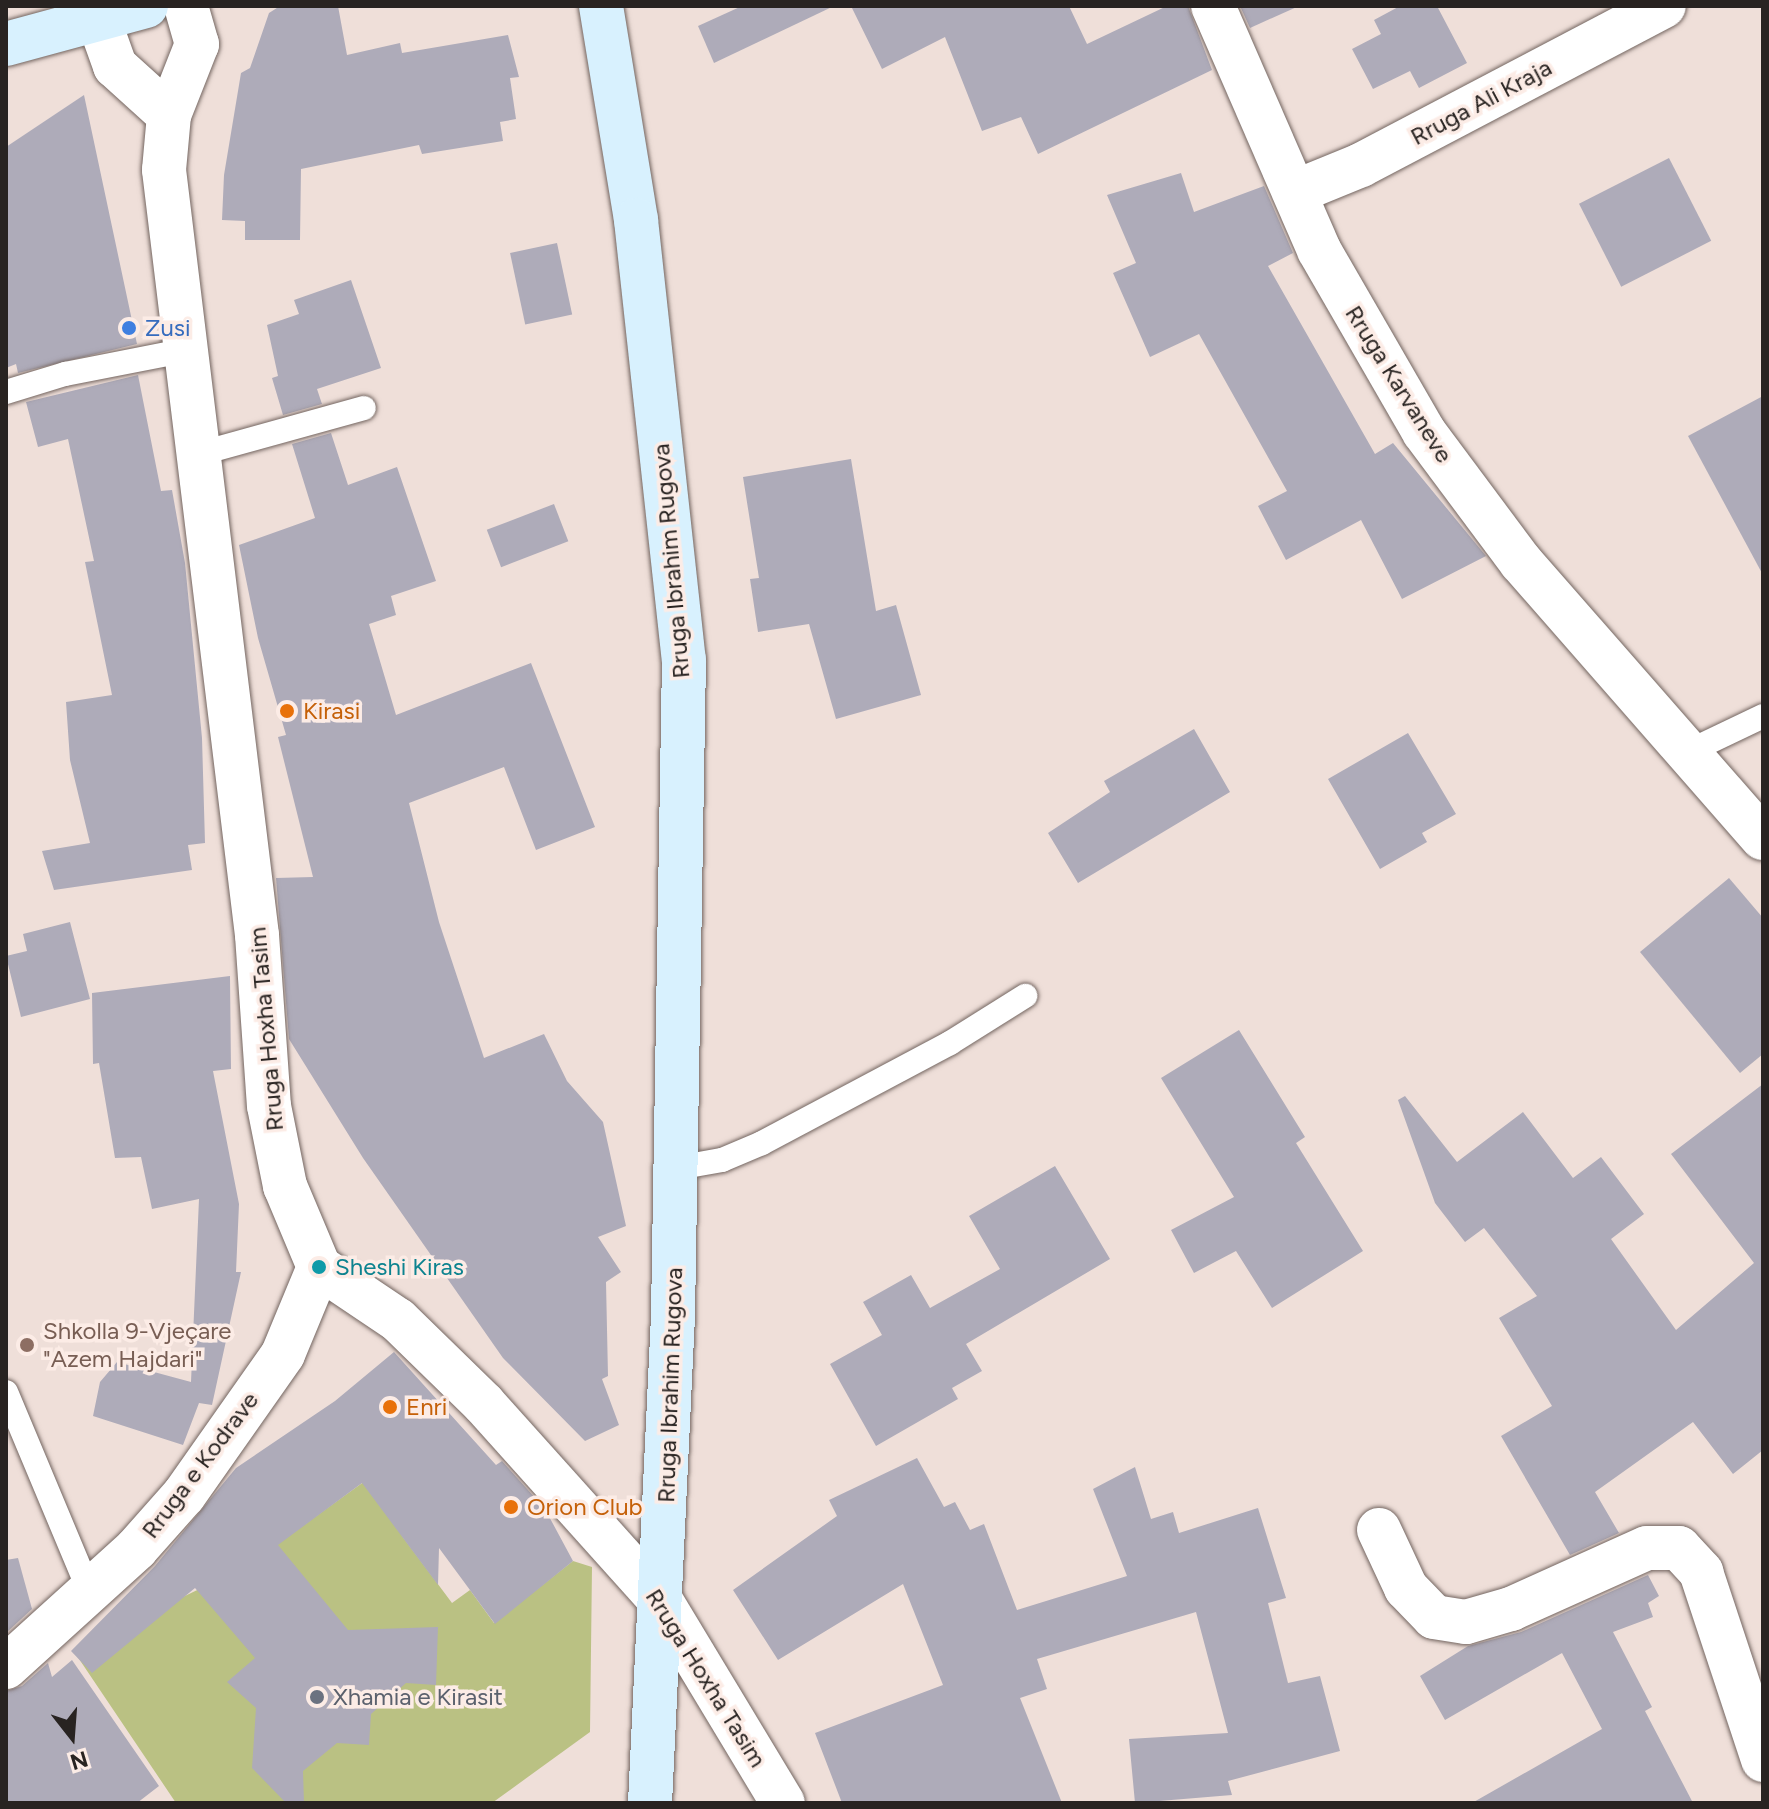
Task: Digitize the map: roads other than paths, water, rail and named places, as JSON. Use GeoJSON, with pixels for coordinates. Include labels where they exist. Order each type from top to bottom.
{"type":"FeatureCollection","features":[{"type":"Feature","properties":{"kind":"main road","name":"Rruga Ibrahim Rugova"},"geometry":{"type":"LineString","coordinates":[[601,6],[636,220],[684,659],[677,1168],[661,1601],[650,1803]]}},
{"type":"Feature","properties":{"kind":"main road"},"geometry":{"type":"LineString","coordinates":[[6,44],[125,13]]}},
{"type":"Feature","properties":{"kind":"street","name":"Rruga Hoxha Tasim"},"geometry":{"type":"LineString","coordinates":[[186,6],[197,44],[169,115],[164,170],[257,935],[269,1106],[285,1186],[319,1267],[398,1320],[473,1393],[661,1601],[783,1803]]}},
{"type":"Feature","properties":{"kind":"street","name":"Rruga Karvaneve"},"geometry":{"type":"LineString","coordinates":[[1213,6],[1319,250],[1424,432],[1521,562],[1690,751],[1763,838]]}},
{"type":"Feature","properties":{"kind":"street","name":"Rruga Ali Kraja"},"geometry":{"type":"LineString","coordinates":[[1295,192],[1361,165],[1664,6]]}},
{"type":"Feature","properties":{"kind":"street"},"geometry":{"type":"LineString","coordinates":[[125,13],[115,66],[169,115]]}},
{"type":"Feature","properties":{"kind":"street","name":"Rruga e Kodrave"},"geometry":{"type":"LineString","coordinates":[[6,1667],[184,1495],[283,1354],[319,1267]]}},
{"type":"Feature","properties":{"kind":"street"},"geometry":{"type":"LineString","coordinates":[[1379,1530],[1406,1588],[1434,1617],[1466,1622],[1511,1609],[1647,1548],[1679,1548],[1701,1572],[1763,1760]]}},
{"type":"Feature","properties":{"kind":"lane"},"geometry":{"type":"LineString","coordinates":[[6,392],[65,374],[187,350]]}},
{"type":"Feature","properties":{"kind":"lane"},"geometry":{"type":"LineString","coordinates":[[198,454],[364,408]]}},
{"type":"Feature","properties":{"kind":"lane"},"geometry":{"type":"LineString","coordinates":[[1690,751],[1763,716]]}},
{"type":"Feature","properties":{"kind":"lane"},"geometry":{"type":"LineString","coordinates":[[677,1168],[722,1160],[762,1143],[950,1043],[1025,996]]}},
{"type":"Feature","properties":{"kind":"lane"},"geometry":{"type":"LineString","coordinates":[[6,1392],[89,1590]]}},
{"type":"Feature","properties":{"kind":"place","name":"Zusi"},"geometry":{"type":"Point","coordinates":[129,328]}},
{"type":"Feature","properties":{"kind":"place","name":"Kirasi"},"geometry":{"type":"Point","coordinates":[287,711]}},
{"type":"Feature","properties":{"kind":"place","name":"Sheshi Kiras"},"geometry":{"type":"Point","coordinates":[319,1267]}},
{"type":"Feature","properties":{"kind":"place","name":"Shkolla 9-Vjeçare \"Azem Hajdari\""},"geometry":{"type":"Point","coordinates":[27,1345]}},
{"type":"Feature","properties":{"kind":"place","name":"Enri"},"geometry":{"type":"Point","coordinates":[390,1407]}},
{"type":"Feature","properties":{"kind":"place","name":"Orion Club"},"geometry":{"type":"Point","coordinates":[511,1507]}},
{"type":"Feature","properties":{"kind":"place","name":"Xhamia e Kirasit"},"geometry":{"type":"Point","coordinates":[317,1697]}}]}
